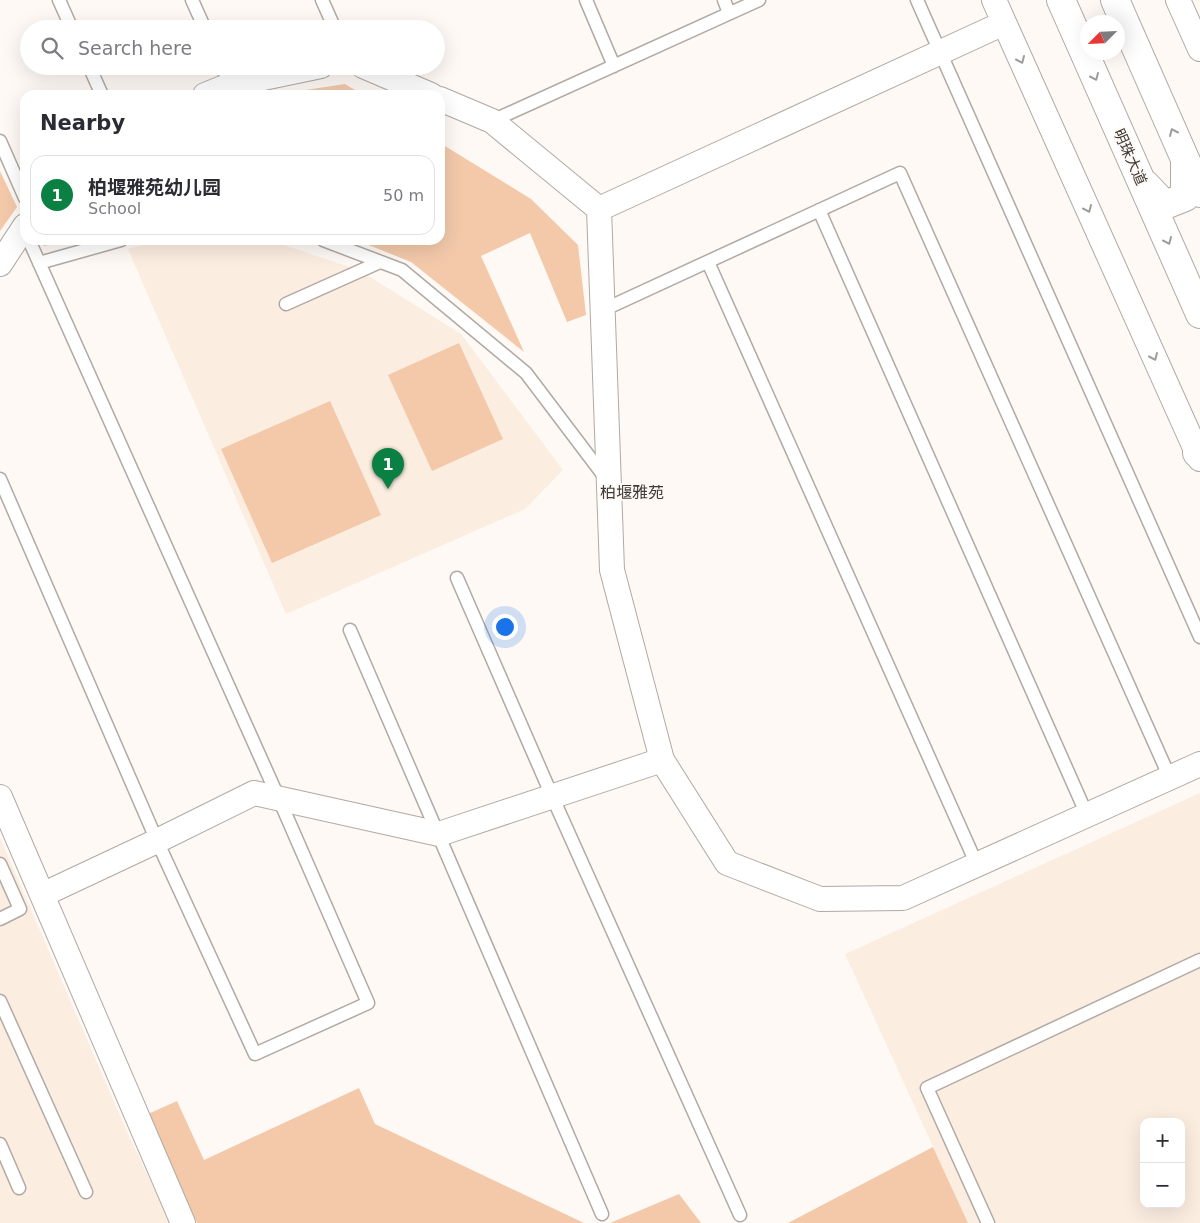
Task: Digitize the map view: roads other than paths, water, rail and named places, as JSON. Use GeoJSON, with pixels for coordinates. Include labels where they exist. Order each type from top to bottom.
{"type":"FeatureCollection","features":[{"type":"Feature","properties":{"kind":"main road","name":"明珠大道"},"geometry":{"type":"LineString","coordinates":[[1061,0],[1200,314]]}},
{"type":"Feature","properties":{"kind":"main road"},"geometry":{"type":"LineString","coordinates":[[1115,0],[1200,193]]}},
{"type":"Feature","properties":{"kind":"main road"},"geometry":{"type":"LineString","coordinates":[[1140,179],[1165,205],[1185,197],[1185,159]]}},
{"type":"Feature","properties":{"kind":"street"},"geometry":{"type":"LineString","coordinates":[[994,0],[1199,454]]}},
{"type":"Feature","properties":{"kind":"street"},"geometry":{"type":"LineString","coordinates":[[1178,0],[1200,49]]}},
{"type":"Feature","properties":{"kind":"street"},"geometry":{"type":"LineString","coordinates":[[599,209],[1004,22]]}},
{"type":"Feature","properties":{"kind":"street"},"geometry":{"type":"LineString","coordinates":[[384,75],[419,90]]}},
{"type":"Feature","properties":{"kind":"street"},"geometry":{"type":"LineString","coordinates":[[211,90],[226,76]]}},
{"type":"Feature","properties":{"kind":"street"},"geometry":{"type":"LineString","coordinates":[[445,101],[492,121],[599,209],[612,570],[662,760],[727,863],[820,899],[903,898],[1200,764]]}},
{"type":"Feature","properties":{"kind":"street"},"geometry":{"type":"LineString","coordinates":[[0,264],[20,239]]}},
{"type":"Feature","properties":{"kind":"street"},"geometry":{"type":"LineString","coordinates":[[31,902],[254,793],[439,834],[662,760]]}},
{"type":"Feature","properties":{"kind":"street"},"geometry":{"type":"LineString","coordinates":[[0,796],[31,902],[183,1223]]}},
{"type":"Feature","properties":{"kind":"lane"},"geometry":{"type":"LineString","coordinates":[[59,0],[68,20]]}},
{"type":"Feature","properties":{"kind":"lane"},"geometry":{"type":"LineString","coordinates":[[192,0],[201,20]]}},
{"type":"Feature","properties":{"kind":"lane"},"geometry":{"type":"LineString","coordinates":[[322,0],[331,20]]}},
{"type":"Feature","properties":{"kind":"lane"},"geometry":{"type":"LineString","coordinates":[[586,0],[614,66]]}},
{"type":"Feature","properties":{"kind":"lane"},"geometry":{"type":"LineString","coordinates":[[724,0],[729,13]]}},
{"type":"Feature","properties":{"kind":"lane"},"geometry":{"type":"LineString","coordinates":[[492,121],[759,0]]}},
{"type":"Feature","properties":{"kind":"lane"},"geometry":{"type":"LineString","coordinates":[[916,0],[1200,637]]}},
{"type":"Feature","properties":{"kind":"lane"},"geometry":{"type":"LineString","coordinates":[[93,75],[100,90]]}},
{"type":"Feature","properties":{"kind":"lane"},"geometry":{"type":"LineString","coordinates":[[0,141],[20,187]]}},
{"type":"Feature","properties":{"kind":"lane"},"geometry":{"type":"LineString","coordinates":[[603,310],[900,173],[1170,778]]}},
{"type":"Feature","properties":{"kind":"lane"},"geometry":{"type":"LineString","coordinates":[[819,210],[1087,815]]}},
{"type":"Feature","properties":{"kind":"lane"},"geometry":{"type":"LineString","coordinates":[[0,479],[157,841],[255,1054],[368,1003],[280,799],[32,245]]}},
{"type":"Feature","properties":{"kind":"lane"},"geometry":{"type":"LineString","coordinates":[[39,263],[103,245]]}},
{"type":"Feature","properties":{"kind":"lane"},"geometry":{"type":"LineString","coordinates":[[336,245],[402,270],[526,373],[609,483]]}},
{"type":"Feature","properties":{"kind":"lane"},"geometry":{"type":"LineString","coordinates":[[286,304],[380,262]]}},
{"type":"Feature","properties":{"kind":"lane"},"geometry":{"type":"LineString","coordinates":[[708,262],[977,865]]}},
{"type":"Feature","properties":{"kind":"lane"},"geometry":{"type":"LineString","coordinates":[[457,578],[552,796],[740,1215]]}},
{"type":"Feature","properties":{"kind":"lane"},"geometry":{"type":"LineString","coordinates":[[350,630],[602,1214]]}},
{"type":"Feature","properties":{"kind":"lane"},"geometry":{"type":"LineString","coordinates":[[0,864],[31,902],[0,919]]}},
{"type":"Feature","properties":{"kind":"lane"},"geometry":{"type":"LineString","coordinates":[[988,1223],[927,1088],[1200,960]]}},
{"type":"Feature","properties":{"kind":"lane"},"geometry":{"type":"LineString","coordinates":[[0,1001],[86,1192]]}},
{"type":"Feature","properties":{"kind":"lane"},"geometry":{"type":"LineString","coordinates":[[0,1144],[19,1188]]}},
{"type":"Feature","properties":{"kind":"place","name":"柏堰雅苑幼儿园"},"geometry":{"type":"Point","coordinates":[388,489]}},
{"type":"Feature","properties":{"kind":"district","name":"柏堰雅苑"},"geometry":{"type":"Point","coordinates":[632,492]}}]}
